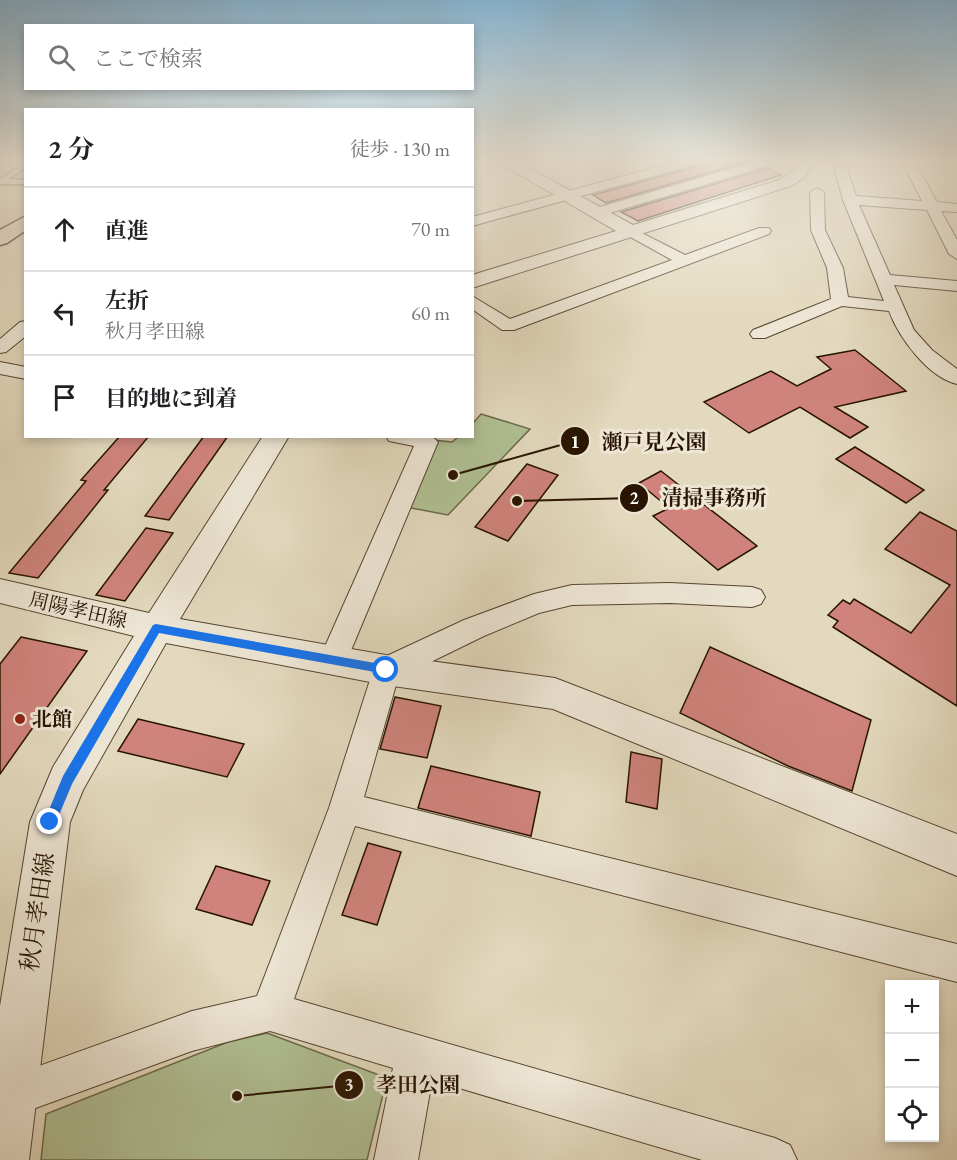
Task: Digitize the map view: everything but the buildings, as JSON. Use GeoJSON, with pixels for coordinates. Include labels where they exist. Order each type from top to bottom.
{"type":"FeatureCollection","features":[{"type":"Feature","properties":{"kind":"highway"},"geometry":{"type":"LineString","coordinates":[[0,226],[19,213]]}},
{"type":"Feature","properties":{"kind":"highway"},"geometry":{"type":"LineString","coordinates":[[0,239],[24,223]]}},
{"type":"Feature","properties":{"kind":"street"},"geometry":{"type":"LineString","coordinates":[[479,221],[507,213]]}},
{"type":"Feature","properties":{"kind":"street"},"geometry":{"type":"LineString","coordinates":[[600,213],[685,261]]}},
{"type":"Feature","properties":{"kind":"street"},"geometry":{"type":"LineString","coordinates":[[474,281],[688,213]]}},
{"type":"Feature","properties":{"kind":"street"},"geometry":{"type":"LineString","coordinates":[[818,213],[818,230],[835,268],[840,301]]}},
{"type":"Feature","properties":{"kind":"street"},"geometry":{"type":"LineString","coordinates":[[855,213],[895,307],[914,342],[934,362],[957,378]]}},
{"type":"Feature","properties":{"kind":"street"},"geometry":{"type":"LineString","coordinates":[[934,213],[957,254]]}},
{"type":"Feature","properties":{"kind":"street"},"geometry":{"type":"LineString","coordinates":[[474,302],[508,326],[764,231]]}},
{"type":"Feature","properties":{"kind":"street"},"geometry":{"type":"LineString","coordinates":[[883,279],[957,286]]}},
{"type":"Feature","properties":{"kind":"street"},"geometry":{"type":"LineString","coordinates":[[759,334],[818,312],[840,301],[895,307]]}},
{"type":"Feature","properties":{"kind":"street"},"geometry":{"type":"LineString","coordinates":[[0,348],[24,328]]}},
{"type":"Feature","properties":{"kind":"street"},"geometry":{"type":"LineString","coordinates":[[0,368],[24,373]]}},
{"type":"Feature","properties":{"kind":"street","name":"秋月孝田線"},"geometry":{"type":"LineString","coordinates":[[2,1160],[50,822],[67,780],[156,628],[275,438]]}},
{"type":"Feature","properties":{"kind":"street"},"geometry":{"type":"LineString","coordinates":[[333,660],[428,442],[407,438]]}},
{"type":"Feature","properties":{"kind":"street","name":"周陽孝田線"},"geometry":{"type":"LineString","coordinates":[[0,591],[156,628],[386,670],[555,694],[956,862]]}},
{"type":"Feature","properties":{"kind":"street"},"geometry":{"type":"LineString","coordinates":[[270,1012],[345,808],[386,670],[474,628],[534,603],[572,595],[670,593],[752,597]]}},
{"type":"Feature","properties":{"kind":"street"},"geometry":{"type":"LineString","coordinates":[[345,808],[957,963]]}},
{"type":"Feature","properties":{"kind":"street"},"geometry":{"type":"LineString","coordinates":[[11,1096],[192,1031],[270,1012],[775,1160]]}},
{"type":"Feature","properties":{"kind":"street"},"geometry":{"type":"LineString","coordinates":[[396,1160],[416,1055]]}},
{"type":"Feature","properties":{"kind":"green space"},"geometry":{"type":"Polygon","coordinates":[[[481,414],[530,429],[448,515],[406,507],[433,440],[452,442],[457,438],[474,438],[474,422],[481,414]]]}},
{"type":"Feature","properties":{"kind":"green space"},"geometry":{"type":"Polygon","coordinates":[[[267,1033],[387,1078],[367,1160],[41,1160],[46,1114],[228,1042],[267,1033]]]}},
{"type":"Feature","properties":{"kind":"place","name":"瀬戸見公園"},"geometry":{"type":"Point","coordinates":[453,475]}},
{"type":"Feature","properties":{"kind":"place","name":"清掃事務所"},"geometry":{"type":"Point","coordinates":[517,501]}},
{"type":"Feature","properties":{"kind":"place","name":"北館"},"geometry":{"type":"Point","coordinates":[20,719]}},
{"type":"Feature","properties":{"kind":"place","name":"孝田公園"},"geometry":{"type":"Point","coordinates":[237,1096]}},
{"type":"Feature","properties":{"kind":"route"},"geometry":{"type":"LineString","coordinates":[[50,822],[67,780],[156,628],[386,670]]}}]}
